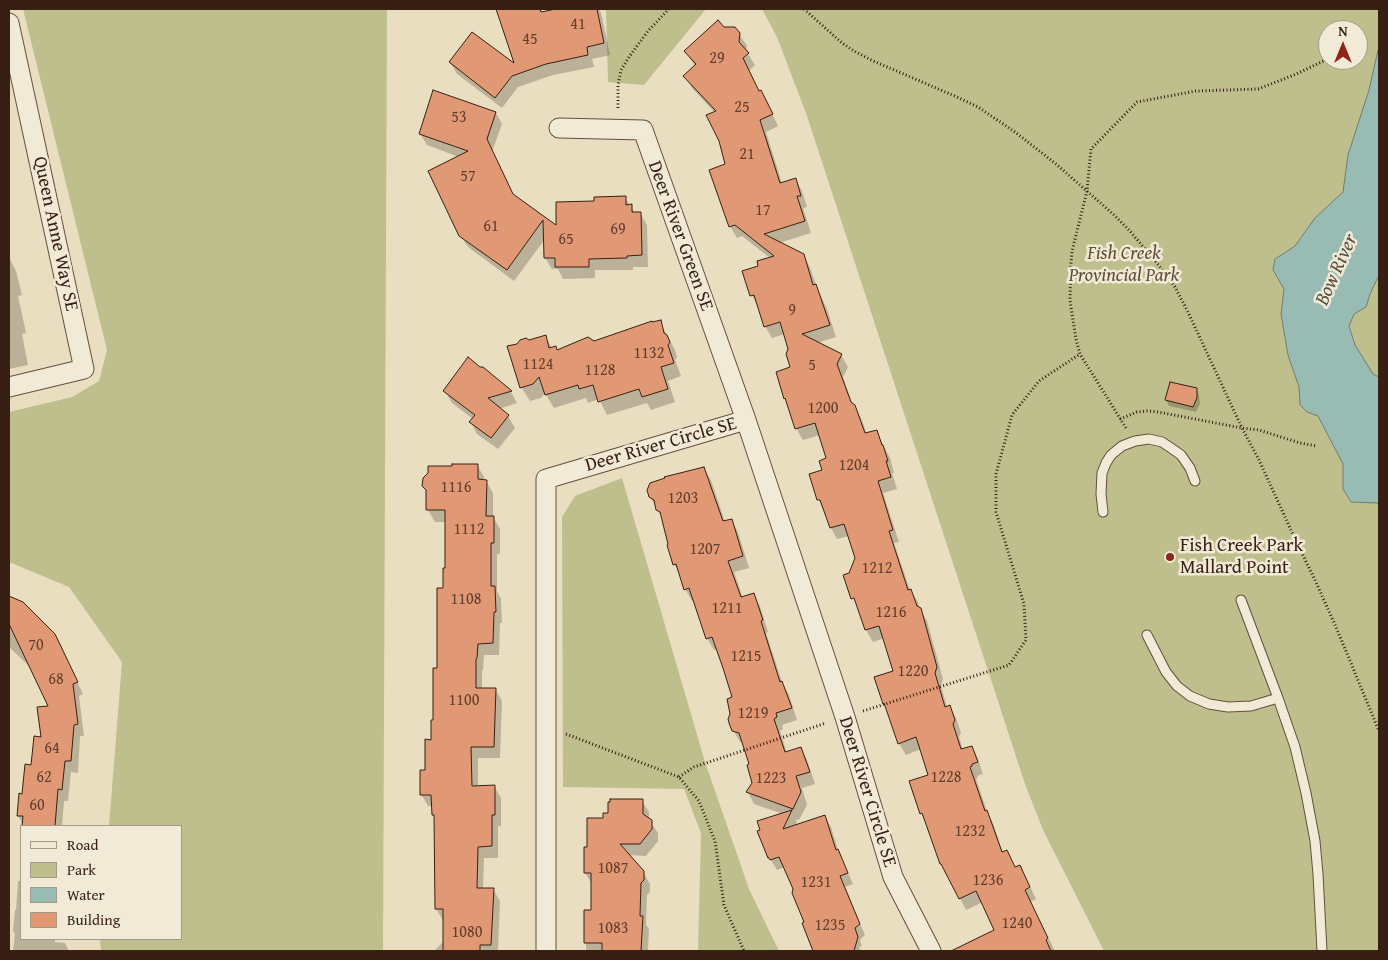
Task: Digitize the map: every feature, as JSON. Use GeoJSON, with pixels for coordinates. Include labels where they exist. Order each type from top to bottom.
{"type":"FeatureCollection","features":[{"type":"Feature","properties":{"kind":"street","name":"Queen Anne Way SE"},"geometry":{"type":"LineString","coordinates":[[9,23],[84,370],[9,387]]}},
{"type":"Feature","properties":{"kind":"street","name":"Deer River Green SE"},"geometry":{"type":"LineString","coordinates":[[559,128],[643,130],[746,420]]}},
{"type":"Feature","properties":{"kind":"street","name":"Deer River Circle SE"},"geometry":{"type":"LineString","coordinates":[[546,951],[546,479],[746,420],[845,717],[892,877],[931,951]]}},
{"type":"Feature","properties":{"kind":"lane"},"geometry":{"type":"LineString","coordinates":[[1103,512],[1102,473],[1111,455],[1122,446],[1149,439],[1162,442],[1181,455],[1190,468],[1195,481]]}},
{"type":"Feature","properties":{"kind":"lane"},"geometry":{"type":"LineString","coordinates":[[1241,600],[1295,747],[1306,793],[1318,874],[1322,951]]}},
{"type":"Feature","properties":{"kind":"lane"},"geometry":{"type":"LineString","coordinates":[[1146,635],[1166,672],[1190,696],[1209,704],[1228,707],[1251,706],[1278,698]]}},
{"type":"Feature","properties":{"kind":"path"},"geometry":{"type":"LineString","coordinates":[[618,130],[618,85],[621,70],[648,31],[669,9]]}},
{"type":"Feature","properties":{"kind":"path"},"geometry":{"type":"LineString","coordinates":[[804,9],[842,43],[854,51],[957,97],[996,119],[1087,190],[1129,230],[1161,268],[1187,310],[1259,460],[1319,588],[1379,731]]}},
{"type":"Feature","properties":{"kind":"path"},"geometry":{"type":"LineString","coordinates":[[1135,442],[1080,354],[1072,314],[1070,279],[1072,251],[1087,190],[1091,149],[1137,102],[1196,91],[1258,89],[1318,64]]}},
{"type":"Feature","properties":{"kind":"path"},"geometry":{"type":"LineString","coordinates":[[988,672],[1009,665],[1026,640],[1024,604],[996,512],[996,474],[1012,415],[1039,381],[1080,354]]}},
{"type":"Feature","properties":{"kind":"path"},"geometry":{"type":"LineString","coordinates":[[1120,419],[1137,412],[1158,412],[1259,430],[1300,443],[1317,446]]}},
{"type":"Feature","properties":{"kind":"path"},"geometry":{"type":"LineString","coordinates":[[546,734],[565,734],[678,777],[699,801],[715,841],[724,905],[744,951]]}},
{"type":"Feature","properties":{"kind":"green space"},"geometry":{"type":"Polygon","coordinates":[[[23,9],[387,9],[383,951],[101,951],[100,940],[182,940],[182,825],[109,825],[122,662],[69,587],[9,562],[9,412],[72,397],[99,381],[107,350],[23,9]]]}},
{"type":"Feature","properties":{"kind":"green space"},"geometry":{"type":"Polygon","coordinates":[[[606,9],[706,9],[644,85],[608,82],[606,9]]]}},
{"type":"Feature","properties":{"kind":"green space","name":"Fish Creek Provincial Park"},"geometry":{"type":"Polygon","coordinates":[[[762,9],[1379,9],[1379,951],[1104,951],[1043,830],[1025,784],[807,116],[777,37],[762,9]]]}},
{"type":"Feature","properties":{"kind":"green space"},"geometry":{"type":"Polygon","coordinates":[[[622,478],[705,762],[749,889],[779,951],[698,951],[701,833],[684,789],[563,787],[562,517],[575,496],[622,478]]]}},
{"type":"Feature","properties":{"kind":"water","name":"Bow River"},"geometry":{"type":"Polygon","coordinates":[[[1379,46],[1379,275],[1366,307],[1354,314],[1349,326],[1355,345],[1373,374],[1379,377],[1379,505],[1377,503],[1351,502],[1343,489],[1343,464],[1318,416],[1307,412],[1300,405],[1299,387],[1288,355],[1281,314],[1284,289],[1273,270],[1275,259],[1295,246],[1315,218],[1343,192],[1348,155],[1369,90],[1379,46]]]}},
{"type":"Feature","properties":{"kind":"building"},"geometry":{"type":"Polygon","coordinates":[[[496,9],[540,9],[541,12],[556,9],[597,9],[604,43],[587,47],[588,55],[546,64],[512,76],[495,98],[449,62],[472,32],[514,63],[496,9]]]}},
{"type":"Feature","properties":{"kind":"building"},"geometry":{"type":"Polygon","coordinates":[[[718,20],[724,27],[735,27],[740,33],[739,42],[749,53],[743,58],[773,114],[760,120],[780,183],[796,178],[801,196],[797,196],[805,221],[764,234],[804,254],[813,285],[816,284],[830,325],[802,334],[842,354],[837,364],[865,433],[877,430],[888,461],[886,461],[891,477],[878,481],[893,530],[889,531],[908,590],[911,589],[917,606],[921,608],[937,667],[935,673],[945,707],[950,705],[955,720],[953,724],[961,749],[972,746],[978,762],[970,767],[985,811],[987,810],[1002,852],[1007,850],[1015,867],[1020,865],[1030,887],[1025,890],[1048,938],[1046,940],[1051,951],[951,951],[994,930],[976,891],[959,899],[940,864],[922,813],[920,814],[909,781],[928,775],[916,737],[898,744],[874,677],[893,671],[879,626],[865,630],[854,598],[851,599],[843,575],[849,573],[855,558],[844,524],[830,528],[820,500],[817,500],[809,474],[822,470],[819,461],[826,458],[815,423],[795,429],[776,372],[790,367],[786,354],[788,349],[780,322],[764,327],[754,295],[750,296],[742,271],[758,266],[757,261],[774,256],[735,225],[729,227],[709,170],[725,164],[719,141],[706,115],[716,111],[683,76],[696,64],[684,51],[718,20]]]}},
{"type":"Feature","properties":{"kind":"building"},"geometry":{"type":"Polygon","coordinates":[[[433,90],[496,112],[487,139],[513,194],[556,225],[556,202],[594,201],[594,197],[626,196],[626,205],[632,204],[632,212],[641,212],[642,255],[627,256],[627,258],[589,259],[589,267],[555,267],[555,258],[544,258],[543,220],[507,270],[459,236],[428,171],[468,151],[419,134],[433,90]]]}},
{"type":"Feature","properties":{"kind":"building"},"geometry":{"type":"Polygon","coordinates":[[[661,320],[664,333],[670,342],[668,345],[674,363],[661,367],[668,389],[642,397],[639,389],[598,402],[593,385],[579,389],[578,385],[545,395],[539,377],[533,384],[520,388],[507,346],[517,344],[520,340],[526,338],[529,340],[546,335],[549,348],[556,346],[557,350],[588,337],[594,341],[652,321],[661,320]]]}},
{"type":"Feature","properties":{"kind":"building"},"geometry":{"type":"Polygon","coordinates":[[[468,357],[512,391],[488,398],[509,415],[491,438],[469,422],[475,415],[443,391],[468,357]]]}},
{"type":"Feature","properties":{"kind":"building"},"geometry":{"type":"Polygon","coordinates":[[[1170,382],[1197,388],[1197,398],[1193,407],[1165,400],[1170,382]]]}},
{"type":"Feature","properties":{"kind":"building"},"geometry":{"type":"Polygon","coordinates":[[[452,464],[478,464],[478,479],[487,480],[486,516],[494,516],[494,543],[491,543],[491,586],[495,586],[496,612],[494,612],[493,643],[478,644],[476,688],[496,688],[494,747],[471,747],[472,786],[495,785],[495,815],[492,815],[492,846],[478,847],[477,888],[494,888],[491,945],[480,945],[480,951],[443,951],[443,909],[435,909],[434,815],[432,815],[431,795],[420,795],[420,770],[425,770],[425,739],[431,740],[431,720],[433,720],[433,668],[437,668],[437,588],[443,588],[443,568],[445,568],[445,510],[426,510],[426,490],[422,486],[423,478],[428,473],[428,466],[452,466],[452,464]]]}},
{"type":"Feature","properties":{"kind":"building"},"geometry":{"type":"Polygon","coordinates":[[[704,467],[723,521],[732,519],[743,556],[728,561],[741,597],[754,593],[780,682],[782,681],[792,708],[776,713],[777,717],[774,719],[785,752],[801,747],[810,772],[796,776],[801,792],[793,809],[746,792],[752,783],[747,765],[749,764],[739,733],[732,731],[729,723],[730,714],[727,699],[732,697],[723,668],[712,637],[706,639],[689,588],[684,590],[676,564],[673,565],[660,512],[656,510],[654,500],[649,497],[647,490],[650,483],[664,477],[704,467]]]}},
{"type":"Feature","properties":{"kind":"building"},"geometry":{"type":"Polygon","coordinates":[[[9,596],[23,602],[55,634],[78,682],[73,684],[78,724],[74,725],[71,761],[65,761],[62,790],[58,789],[55,825],[22,825],[23,816],[17,816],[19,793],[22,794],[25,764],[31,765],[34,736],[41,737],[37,707],[48,706],[9,624],[9,596]]]}},
{"type":"Feature","properties":{"kind":"building"},"geometry":{"type":"Polygon","coordinates":[[[610,799],[643,799],[643,814],[652,820],[652,829],[640,844],[620,844],[644,871],[644,880],[641,883],[640,916],[643,916],[641,951],[602,951],[602,943],[584,943],[584,910],[591,910],[591,873],[584,873],[584,847],[587,847],[587,818],[603,818],[603,813],[608,813],[608,802],[610,802],[610,799]]]}},
{"type":"Feature","properties":{"kind":"building"},"geometry":{"type":"Polygon","coordinates":[[[792,810],[783,829],[825,815],[836,850],[838,849],[848,873],[840,876],[860,924],[855,928],[858,937],[854,951],[813,951],[792,893],[793,889],[779,857],[770,860],[768,858],[757,831],[760,830],[757,821],[792,810]]]}},
{"type":"Feature","properties":{"kind":"place","name":"Fish Creek Park Mallard Point"},"geometry":{"type":"Point","coordinates":[1170,557]}}]}
